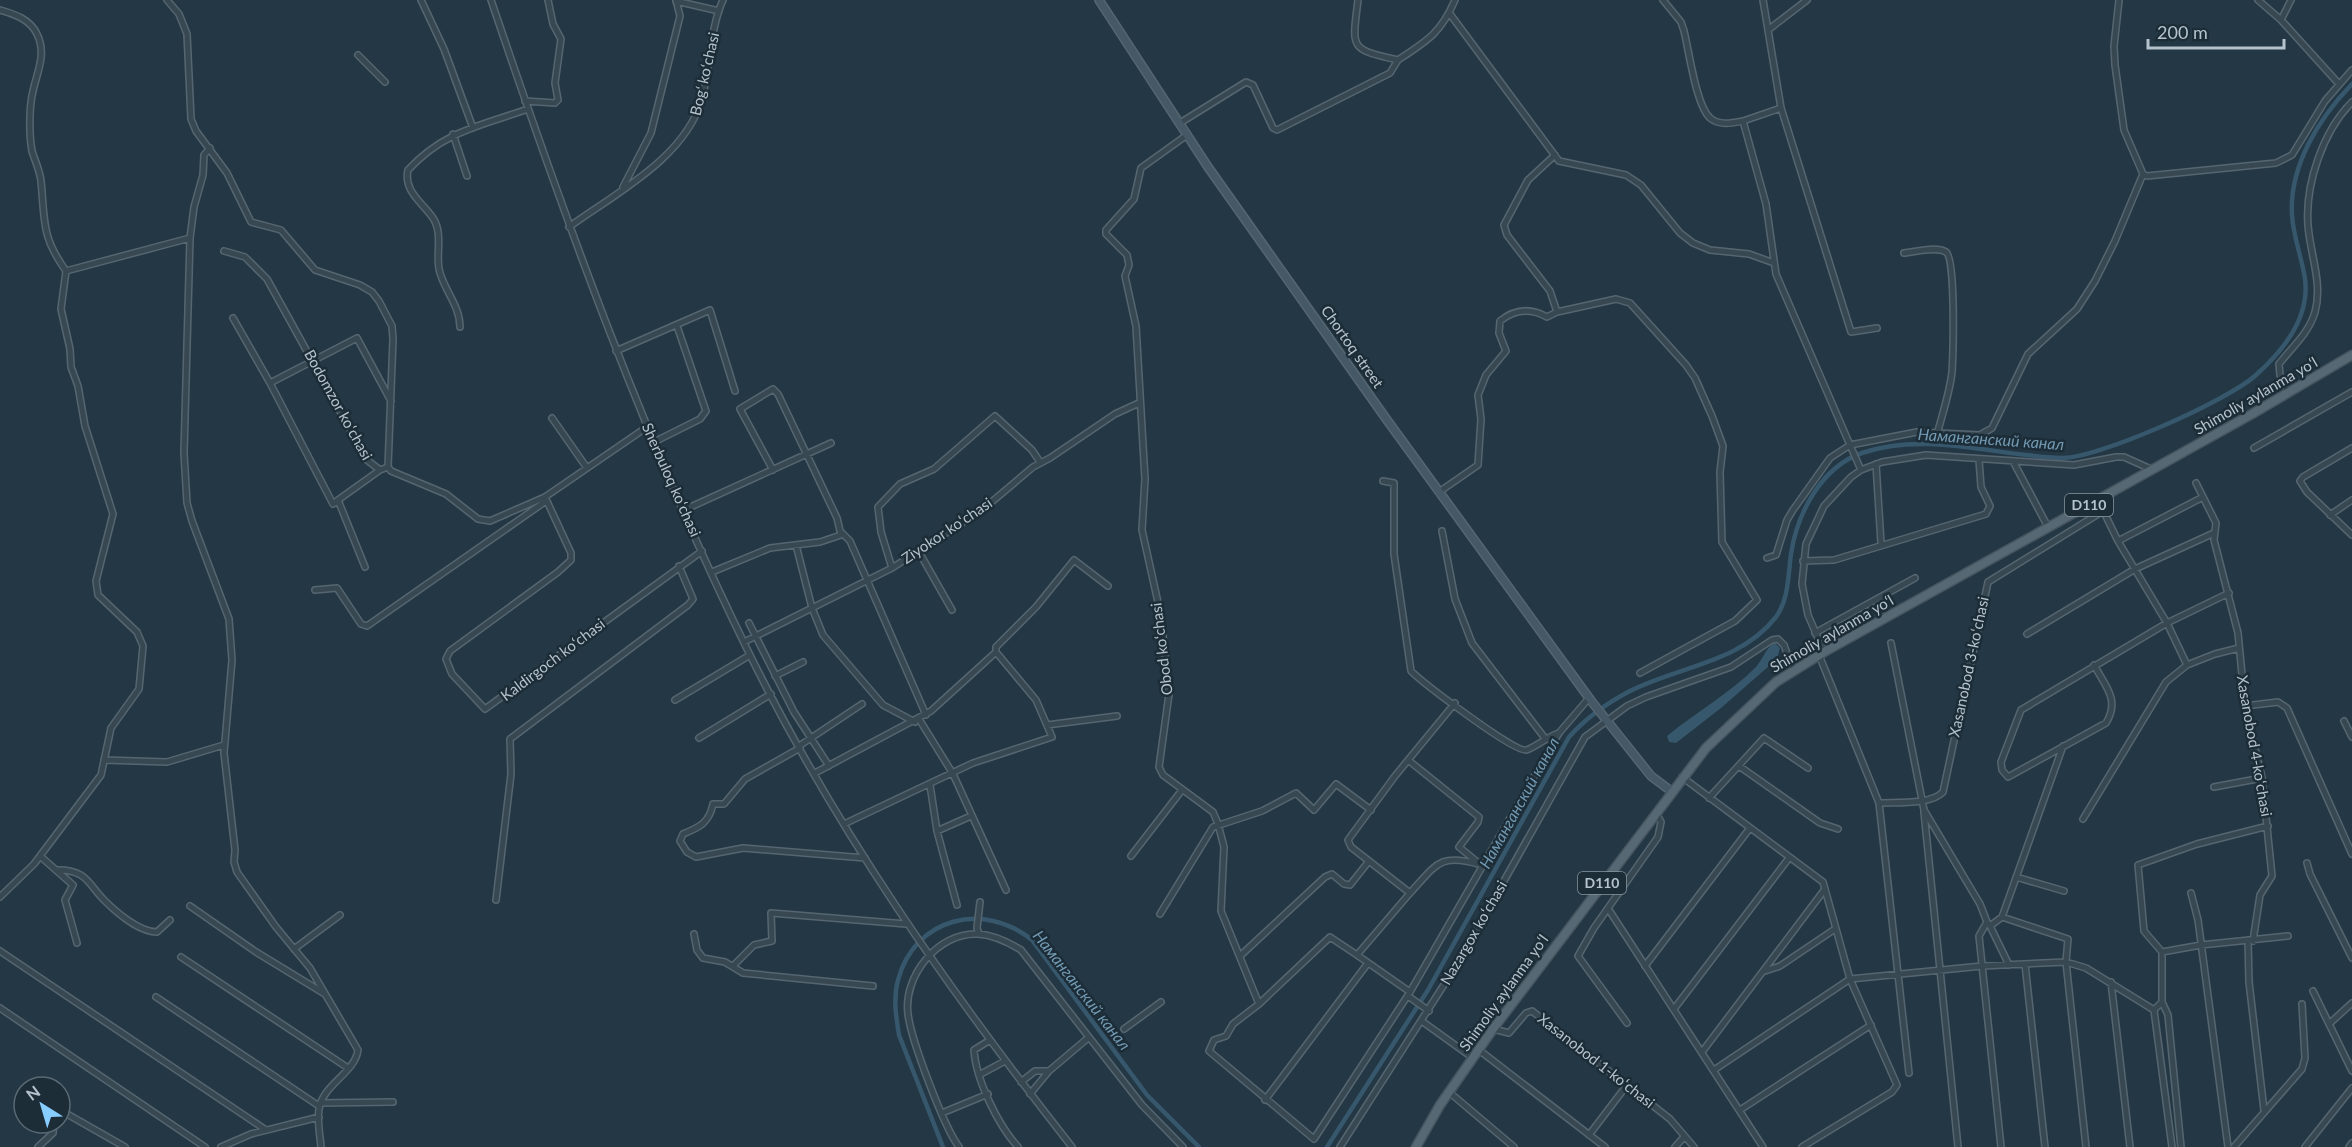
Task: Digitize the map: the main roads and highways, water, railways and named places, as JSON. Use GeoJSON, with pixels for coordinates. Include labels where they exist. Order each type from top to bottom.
{"type":"FeatureCollection","features":[{"type":"Feature","properties":{"kind":"main road","name":"Chortoq street"},"geometry":{"type":"LineString","coordinates":[[1099,0],[1187,135],[1439,492],[1590,700],[1651,776],[1671,791]]}},
{"type":"Feature","properties":{"kind":"main road","name":"Shimoliy aylanma yoʻl"},"geometry":{"type":"LineString","coordinates":[[1416,1147],[1449,1092],[1493,1029],[1671,791],[1706,748],[1776,682],[1821,654],[2289,394],[2352,355]]}},
{"type":"Feature","properties":{"kind":"water"},"geometry":{"type":"Polygon","coordinates":[[[1775,643],[1780,648],[1777,659],[1721,708],[1676,743],[1669,742],[1667,736],[1746,677],[1756,667],[1769,647],[1775,643]]]}},
{"type":"Feature","properties":{"kind":"waterway","name":"Наманганский канал"},"geometry":{"type":"LineString","coordinates":[[1327,1147],[1428,990],[1569,737],[1597,711],[1630,691],[1727,654],[1761,632],[1776,617],[1787,587],[1791,554],[1799,523],[1813,494],[1834,469],[1862,453],[1911,444],[1962,446],[2062,458],[2079,456],[2132,439],[2192,413],[2241,386],[2266,366],[2285,344],[2299,320],[2303,307],[2305,279],[2292,215],[2295,179],[2308,144],[2318,127],[2352,84]]}},
{"type":"Feature","properties":{"kind":"waterway","name":"Наманганский канал"},"geometry":{"type":"LineString","coordinates":[[943,1147],[899,1035],[896,987],[907,959],[919,942],[935,929],[953,922],[973,919],[993,921],[1013,928],[1032,940],[1147,1095],[1199,1147]]}}]}
